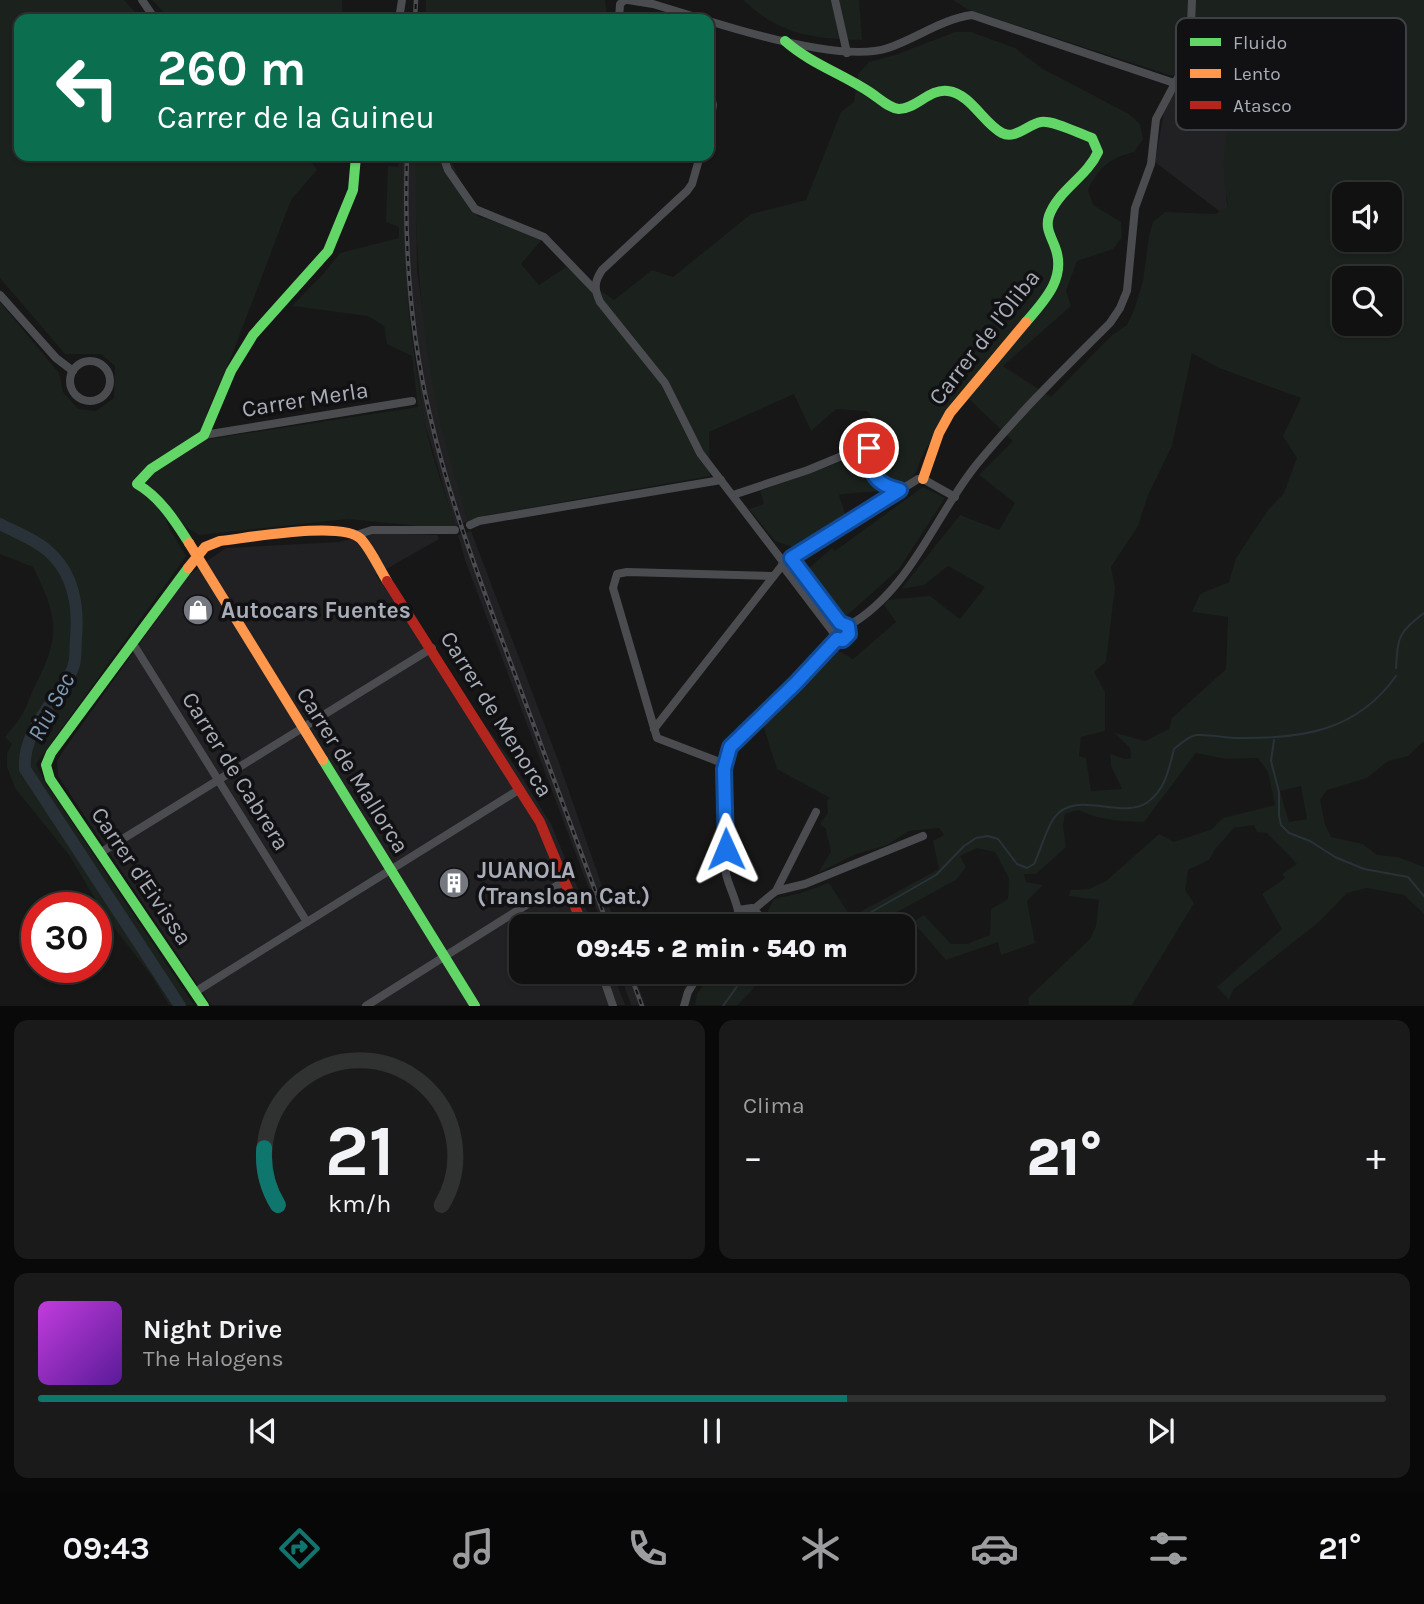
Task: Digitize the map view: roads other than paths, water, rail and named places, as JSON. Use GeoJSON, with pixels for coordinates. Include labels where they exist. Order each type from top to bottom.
{"type":"FeatureCollection","features":[{"type":"Feature","properties":{"kind":"street"},"geometry":{"type":"LineString","coordinates":[[142,0],[153,14]]}},
{"type":"Feature","properties":{"kind":"street"},"geometry":{"type":"LineString","coordinates":[[619,14],[620,4],[627,0],[653,4],[686,14]]}},
{"type":"Feature","properties":{"kind":"street"},"geometry":{"type":"LineString","coordinates":[[835,0],[847,52]]}},
{"type":"Feature","properties":{"kind":"street"},"geometry":{"type":"LineString","coordinates":[[1191,18],[1192,0]]}},
{"type":"Feature","properties":{"kind":"street"},"geometry":{"type":"LineString","coordinates":[[714,23],[785,41],[847,52],[886,49],[957,18],[972,15],[1174,83]]}},
{"type":"Feature","properties":{"kind":"street","name":"Carrer de l'Òliba"},"geometry":{"type":"LineString","coordinates":[[785,41],[803,57],[852,80],[892,108],[903,109],[940,90],[952,91],[966,100],[1003,134],[1014,135],[1033,124],[1045,121],[1093,138],[1098,152],[1094,161],[1050,214],[1049,238],[1056,249],[1059,267],[1051,292],[950,413],[939,433],[923,479]]}},
{"type":"Feature","properties":{"kind":"street"},"geometry":{"type":"LineString","coordinates":[[738,914],[726,874],[725,764],[730,747],[796,683],[835,636],[834,627],[844,625],[874,607],[904,575],[975,467],[1022,411],[1110,323],[1120,308],[1126,291],[1135,208],[1152,164],[1155,123],[1176,79]]}},
{"type":"Feature","properties":{"kind":"street"},"geometry":{"type":"LineString","coordinates":[[204,435],[243,350],[253,335],[328,251],[353,190],[356,161]]}},
{"type":"Feature","properties":{"kind":"street"},"geometry":{"type":"LineString","coordinates":[[445,161],[475,209],[544,237],[595,290],[600,302],[665,383],[700,453],[786,562],[844,625],[850,633],[848,637],[843,640],[835,636],[786,562]]}},
{"type":"Feature","properties":{"kind":"street"},"geometry":{"type":"LineString","coordinates":[[595,290],[596,279],[602,270],[687,191],[692,184],[699,161]]}},
{"type":"Feature","properties":{"kind":"street"},"geometry":{"type":"LineString","coordinates":[[0,295],[56,358],[73,372]]}},
{"type":"Feature","properties":{"kind":"street"},"geometry":{"type":"LineString","coordinates":[[83,363],[99,364],[109,375],[107,391],[96,400],[88,401],[78,397],[71,386],[73,372],[83,363]]}},
{"type":"Feature","properties":{"kind":"street","name":"Carrer Merla"},"geometry":{"type":"LineString","coordinates":[[204,435],[412,401]]}},
{"type":"Feature","properties":{"kind":"street","name":"Carrer de Mallorca"},"geometry":{"type":"LineString","coordinates":[[204,435],[151,469],[137,484],[146,488],[168,513],[197,556],[475,1006]]}},
{"type":"Feature","properties":{"kind":"street"},"geometry":{"type":"LineString","coordinates":[[733,495],[808,470],[866,446],[871,470],[879,483],[900,490]]}},
{"type":"Feature","properties":{"kind":"street"},"geometry":{"type":"LineString","coordinates":[[654,729],[786,562],[918,479],[923,479],[955,497]]}},
{"type":"Feature","properties":{"kind":"street"},"geometry":{"type":"LineString","coordinates":[[470,525],[479,521],[721,480]]}},
{"type":"Feature","properties":{"kind":"street"},"geometry":{"type":"LineString","coordinates":[[132,642],[197,556],[205,547],[220,541],[332,529],[356,535],[372,530],[455,530]]}},
{"type":"Feature","properties":{"kind":"street","name":"Carrer de Menorca"},"geometry":{"type":"LineString","coordinates":[[356,535],[365,544],[432,648],[540,822],[579,914]]}},
{"type":"Feature","properties":{"kind":"street"},"geometry":{"type":"LineString","coordinates":[[725,764],[657,738],[613,589],[614,581],[617,573],[627,572],[774,576]]}},
{"type":"Feature","properties":{"kind":"street","name":"Carrer d'Eivissa"},"geometry":{"type":"LineString","coordinates":[[132,642],[51,753],[46,770],[204,1006]]}},
{"type":"Feature","properties":{"kind":"street","name":"Carrer de Cabrera"},"geometry":{"type":"LineString","coordinates":[[132,642],[307,922]]}},
{"type":"Feature","properties":{"kind":"street"},"geometry":{"type":"LineString","coordinates":[[100,853],[432,648]]}},
{"type":"Feature","properties":{"kind":"street"},"geometry":{"type":"LineString","coordinates":[[195,992],[520,789]]}},
{"type":"Feature","properties":{"kind":"street"},"geometry":{"type":"LineString","coordinates":[[738,910],[754,909],[776,891],[817,813]]}},
{"type":"Feature","properties":{"kind":"street"},"geometry":{"type":"LineString","coordinates":[[776,891],[805,884],[923,836]]}},
{"type":"Feature","properties":{"kind":"street"},"geometry":{"type":"LineString","coordinates":[[366,1006],[566,880]]}},
{"type":"Feature","properties":{"kind":"street"},"geometry":{"type":"LineString","coordinates":[[754,909],[758,914]]}},
{"type":"Feature","properties":{"kind":"street"},"geometry":{"type":"LineString","coordinates":[[606,984],[614,1006]]}},
{"type":"Feature","properties":{"kind":"street"},"geometry":{"type":"LineString","coordinates":[[684,1006],[693,984]]}},
{"type":"Feature","properties":{"kind":"waterway","name":"Riu Sec"},"geometry":{"type":"LineString","coordinates":[[0,524],[36,542],[56,559],[68,579],[75,601],[77,626],[74,665],[33,731],[25,756],[25,769],[180,1006]]}},
{"type":"Feature","properties":{"kind":"waterway"},"geometry":{"type":"LineString","coordinates":[[1396,668],[1401,636],[1424,613]]}},
{"type":"Feature","properties":{"kind":"waterway"},"geometry":{"type":"LineString","coordinates":[[1149,801],[1163,784],[1174,749],[1190,737],[1201,735],[1262,738],[1326,728],[1364,709],[1396,676]]}},
{"type":"Feature","properties":{"kind":"waterway"},"geometry":{"type":"LineString","coordinates":[[1274,740],[1271,761],[1279,792],[1281,825],[1289,833],[1364,869],[1408,877],[1424,896]]}},
{"type":"Feature","properties":{"kind":"waterway"},"geometry":{"type":"LineString","coordinates":[[868,914],[936,875],[964,846],[976,838],[988,836],[998,839],[1017,864],[1027,868],[1034,864],[1051,823],[1063,809],[1086,805],[1125,808],[1148,802]]}},
{"type":"Feature","properties":{"kind":"waterway"},"geometry":{"type":"LineString","coordinates":[[723,1006],[739,984]]}},
{"type":"Feature","properties":{"kind":"railway"},"geometry":{"type":"LineString","coordinates":[[415,14],[416,0]]}},
{"type":"Feature","properties":{"kind":"railway"},"geometry":{"type":"LineString","coordinates":[[407,161],[408,255],[413,322],[424,388],[439,452],[479,578],[604,914]]}},
{"type":"Feature","properties":{"kind":"railway"},"geometry":{"type":"LineString","coordinates":[[634,984],[642,1006]]}},
{"type":"Feature","properties":{"kind":"place","name":"Autocars Fuentes"},"geometry":{"type":"Point","coordinates":[198,610]}},
{"type":"Feature","properties":{"kind":"place","name":"JUANOLA (Transloan Cat.)"},"geometry":{"type":"Point","coordinates":[454,883]}}]}
